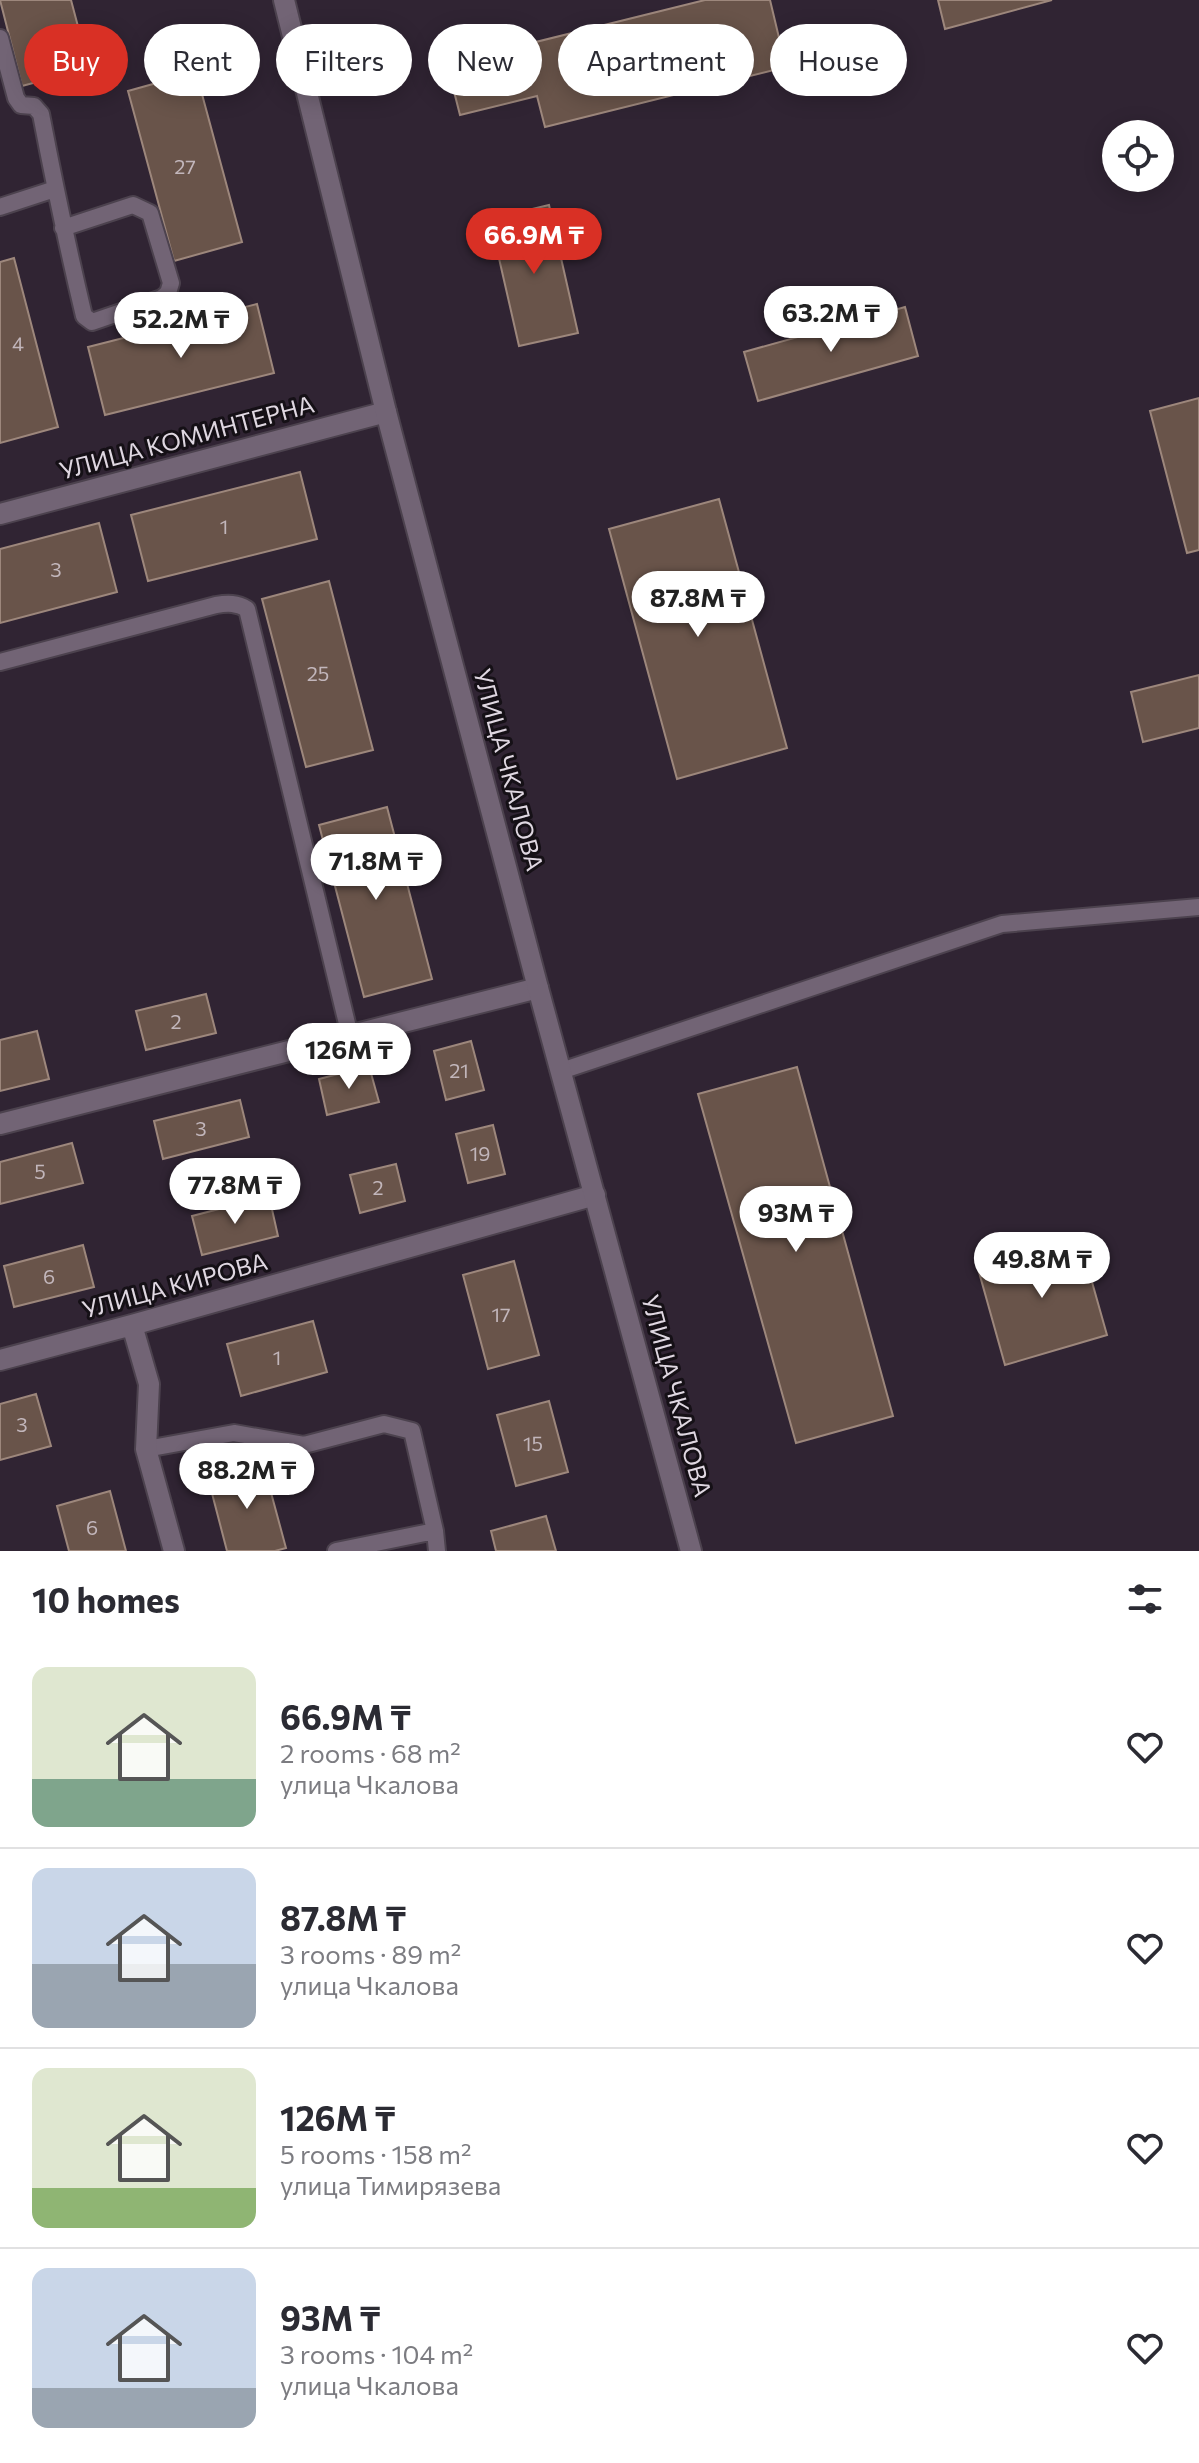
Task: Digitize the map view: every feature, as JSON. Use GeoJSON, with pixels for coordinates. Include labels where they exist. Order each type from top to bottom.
{"type":"FeatureCollection","features":[{"type":"Feature","properties":{"kind":"street","name":"УЛИЦА ЧКАЛОВА"},"geometry":{"type":"LineString","coordinates":[[284,0],[386,412],[691,1551]]}},
{"type":"Feature","properties":{"kind":"street","name":"УЛИЦА КОМИНТЕРНА"},"geometry":{"type":"LineString","coordinates":[[0,514],[386,412]]}},
{"type":"Feature","properties":{"kind":"street"},"geometry":{"type":"LineString","coordinates":[[0,1124],[538,988]]}},
{"type":"Feature","properties":{"kind":"street","name":"УЛИЦА КИРОВА"},"geometry":{"type":"LineString","coordinates":[[0,1360],[595,1195]]}},
{"type":"Feature","properties":{"kind":"street"},"geometry":{"type":"LineString","coordinates":[[132,1325],[149,1384],[146,1449],[174,1551]]}},
{"type":"Feature","properties":{"kind":"lane"},"geometry":{"type":"LineString","coordinates":[[0,38],[16,98],[21,105],[34,106],[41,114],[63,228],[87,321],[92,322],[162,298],[168,293],[171,283],[167,269],[150,213],[142,207],[133,205],[63,228]]}},
{"type":"Feature","properties":{"kind":"lane"},"geometry":{"type":"LineString","coordinates":[[0,207],[55,189]]}},
{"type":"Feature","properties":{"kind":"lane"},"geometry":{"type":"LineString","coordinates":[[0,662],[216,605],[228,603],[247,609],[350,1036]]}},
{"type":"Feature","properties":{"kind":"lane"},"geometry":{"type":"LineString","coordinates":[[561,1071],[1002,924],[1199,907]]}},
{"type":"Feature","properties":{"kind":"lane"},"geometry":{"type":"LineString","coordinates":[[146,1449],[234,1433],[304,1445],[384,1424],[412,1431],[437,1551]]}},
{"type":"Feature","properties":{"kind":"lane"},"geometry":{"type":"LineString","coordinates":[[336,1551],[435,1531]]}},
{"type":"Feature","properties":{"kind":"building"},"geometry":{"type":"Polygon","coordinates":[[[0,0],[71,0],[77,24],[24,24],[22,86],[0,0]]]}},
{"type":"Feature","properties":{"kind":"building"},"geometry":{"type":"Polygon","coordinates":[[[705,0],[770,0],[776,24],[770,24],[770,71],[754,75],[754,24],[608,24],[705,0]]]}},
{"type":"Feature","properties":{"kind":"building"},"geometry":{"type":"Polygon","coordinates":[[[938,0],[1052,0],[945,29],[938,0]]]}},
{"type":"Feature","properties":{"kind":"building"},"geometry":{"type":"Polygon","coordinates":[[[558,36],[558,96],[670,96],[545,127],[537,96],[542,96],[542,40],[558,36]]]}},
{"type":"Feature","properties":{"kind":"building"},"geometry":{"type":"Polygon","coordinates":[[[144,87],[144,96],[202,96],[242,242],[174,261],[128,91],[144,87]]]}},
{"type":"Feature","properties":{"kind":"building"},"geometry":{"type":"Polygon","coordinates":[[[455,96],[537,96],[460,115],[455,96]]]}},
{"type":"Feature","properties":{"kind":"building"},"geometry":{"type":"Polygon","coordinates":[[[549,205],[578,333],[519,346],[490,219],[549,205]]]}},
{"type":"Feature","properties":{"kind":"building"},"geometry":{"type":"Polygon","coordinates":[[[14,258],[58,427],[0,443],[0,262],[14,258]]]}},
{"type":"Feature","properties":{"kind":"building"},"geometry":{"type":"Polygon","coordinates":[[[257,304],[274,373],[105,415],[88,347],[257,304]]]}},
{"type":"Feature","properties":{"kind":"building"},"geometry":{"type":"Polygon","coordinates":[[[905,307],[918,356],[758,401],[744,352],[905,307]]]}},
{"type":"Feature","properties":{"kind":"building"},"geometry":{"type":"Polygon","coordinates":[[[1199,398],[1199,550],[1187,553],[1150,411],[1199,398]]]}},
{"type":"Feature","properties":{"kind":"building"},"geometry":{"type":"Polygon","coordinates":[[[300,472],[317,539],[148,581],[131,515],[300,472]]]}},
{"type":"Feature","properties":{"kind":"building"},"geometry":{"type":"Polygon","coordinates":[[[719,499],[787,748],[677,779],[609,529],[719,499]]]}},
{"type":"Feature","properties":{"kind":"building"},"geometry":{"type":"Polygon","coordinates":[[[99,523],[117,592],[0,623],[0,549],[99,523]]]}},
{"type":"Feature","properties":{"kind":"building"},"geometry":{"type":"Polygon","coordinates":[[[329,581],[373,750],[306,767],[262,599],[329,581]]]}},
{"type":"Feature","properties":{"kind":"building"},"geometry":{"type":"Polygon","coordinates":[[[1199,675],[1199,728],[1143,742],[1131,692],[1199,675]]]}},
{"type":"Feature","properties":{"kind":"building"},"geometry":{"type":"Polygon","coordinates":[[[387,807],[432,979],[364,997],[319,825],[387,807]]]}},
{"type":"Feature","properties":{"kind":"building"},"geometry":{"type":"Polygon","coordinates":[[[206,994],[216,1033],[146,1050],[136,1011],[206,994]]]}},
{"type":"Feature","properties":{"kind":"building"},"geometry":{"type":"Polygon","coordinates":[[[37,1031],[49,1079],[0,1091],[0,1040],[37,1031]]]}},
{"type":"Feature","properties":{"kind":"building"},"geometry":{"type":"Polygon","coordinates":[[[471,1041],[484,1090],[446,1100],[434,1051],[471,1041]]]}},
{"type":"Feature","properties":{"kind":"building"},"geometry":{"type":"Polygon","coordinates":[[[369,1066],[379,1102],[327,1115],[319,1079],[369,1066]]]}},
{"type":"Feature","properties":{"kind":"building"},"geometry":{"type":"Polygon","coordinates":[[[797,1067],[893,1416],[796,1443],[698,1094],[797,1067]]]}},
{"type":"Feature","properties":{"kind":"building"},"geometry":{"type":"Polygon","coordinates":[[[240,1100],[249,1137],[163,1159],[154,1121],[240,1100]]]}},
{"type":"Feature","properties":{"kind":"building"},"geometry":{"type":"Polygon","coordinates":[[[493,1125],[505,1174],[468,1183],[456,1134],[493,1125]]]}},
{"type":"Feature","properties":{"kind":"building"},"geometry":{"type":"Polygon","coordinates":[[[72,1143],[83,1183],[0,1204],[0,1162],[72,1143]]]}},
{"type":"Feature","properties":{"kind":"building"},"geometry":{"type":"Polygon","coordinates":[[[396,1164],[405,1201],[360,1213],[350,1175],[396,1164]]]}},
{"type":"Feature","properties":{"kind":"building"},"geometry":{"type":"Polygon","coordinates":[[[269,1196],[278,1236],[202,1255],[192,1216],[269,1196]]]}},
{"type":"Feature","properties":{"kind":"building"},"geometry":{"type":"Polygon","coordinates":[[[1079,1236],[1107,1335],[1005,1365],[977,1265],[1079,1236]]]}},
{"type":"Feature","properties":{"kind":"building"},"geometry":{"type":"Polygon","coordinates":[[[83,1245],[94,1287],[14,1307],[4,1266],[83,1245]]]}},
{"type":"Feature","properties":{"kind":"building"},"geometry":{"type":"Polygon","coordinates":[[[514,1261],[539,1355],[488,1369],[463,1275],[514,1261]]]}},
{"type":"Feature","properties":{"kind":"building"},"geometry":{"type":"Polygon","coordinates":[[[313,1321],[327,1372],[241,1396],[227,1344],[313,1321]]]}},
{"type":"Feature","properties":{"kind":"building"},"geometry":{"type":"Polygon","coordinates":[[[36,1394],[51,1446],[0,1460],[0,1404],[36,1394]]]}},
{"type":"Feature","properties":{"kind":"building"},"geometry":{"type":"Polygon","coordinates":[[[549,1401],[568,1472],[516,1486],[497,1415],[549,1401]]]}},
{"type":"Feature","properties":{"kind":"building"},"geometry":{"type":"Polygon","coordinates":[[[263,1463],[286,1548],[275,1551],[227,1551],[208,1478],[263,1463]]]}},
{"type":"Feature","properties":{"kind":"building"},"geometry":{"type":"Polygon","coordinates":[[[110,1491],[126,1551],[69,1551],[57,1506],[110,1491]]]}},
{"type":"Feature","properties":{"kind":"building"},"geometry":{"type":"Polygon","coordinates":[[[546,1516],[556,1551],[496,1551],[491,1531],[546,1516]]]}}]}
